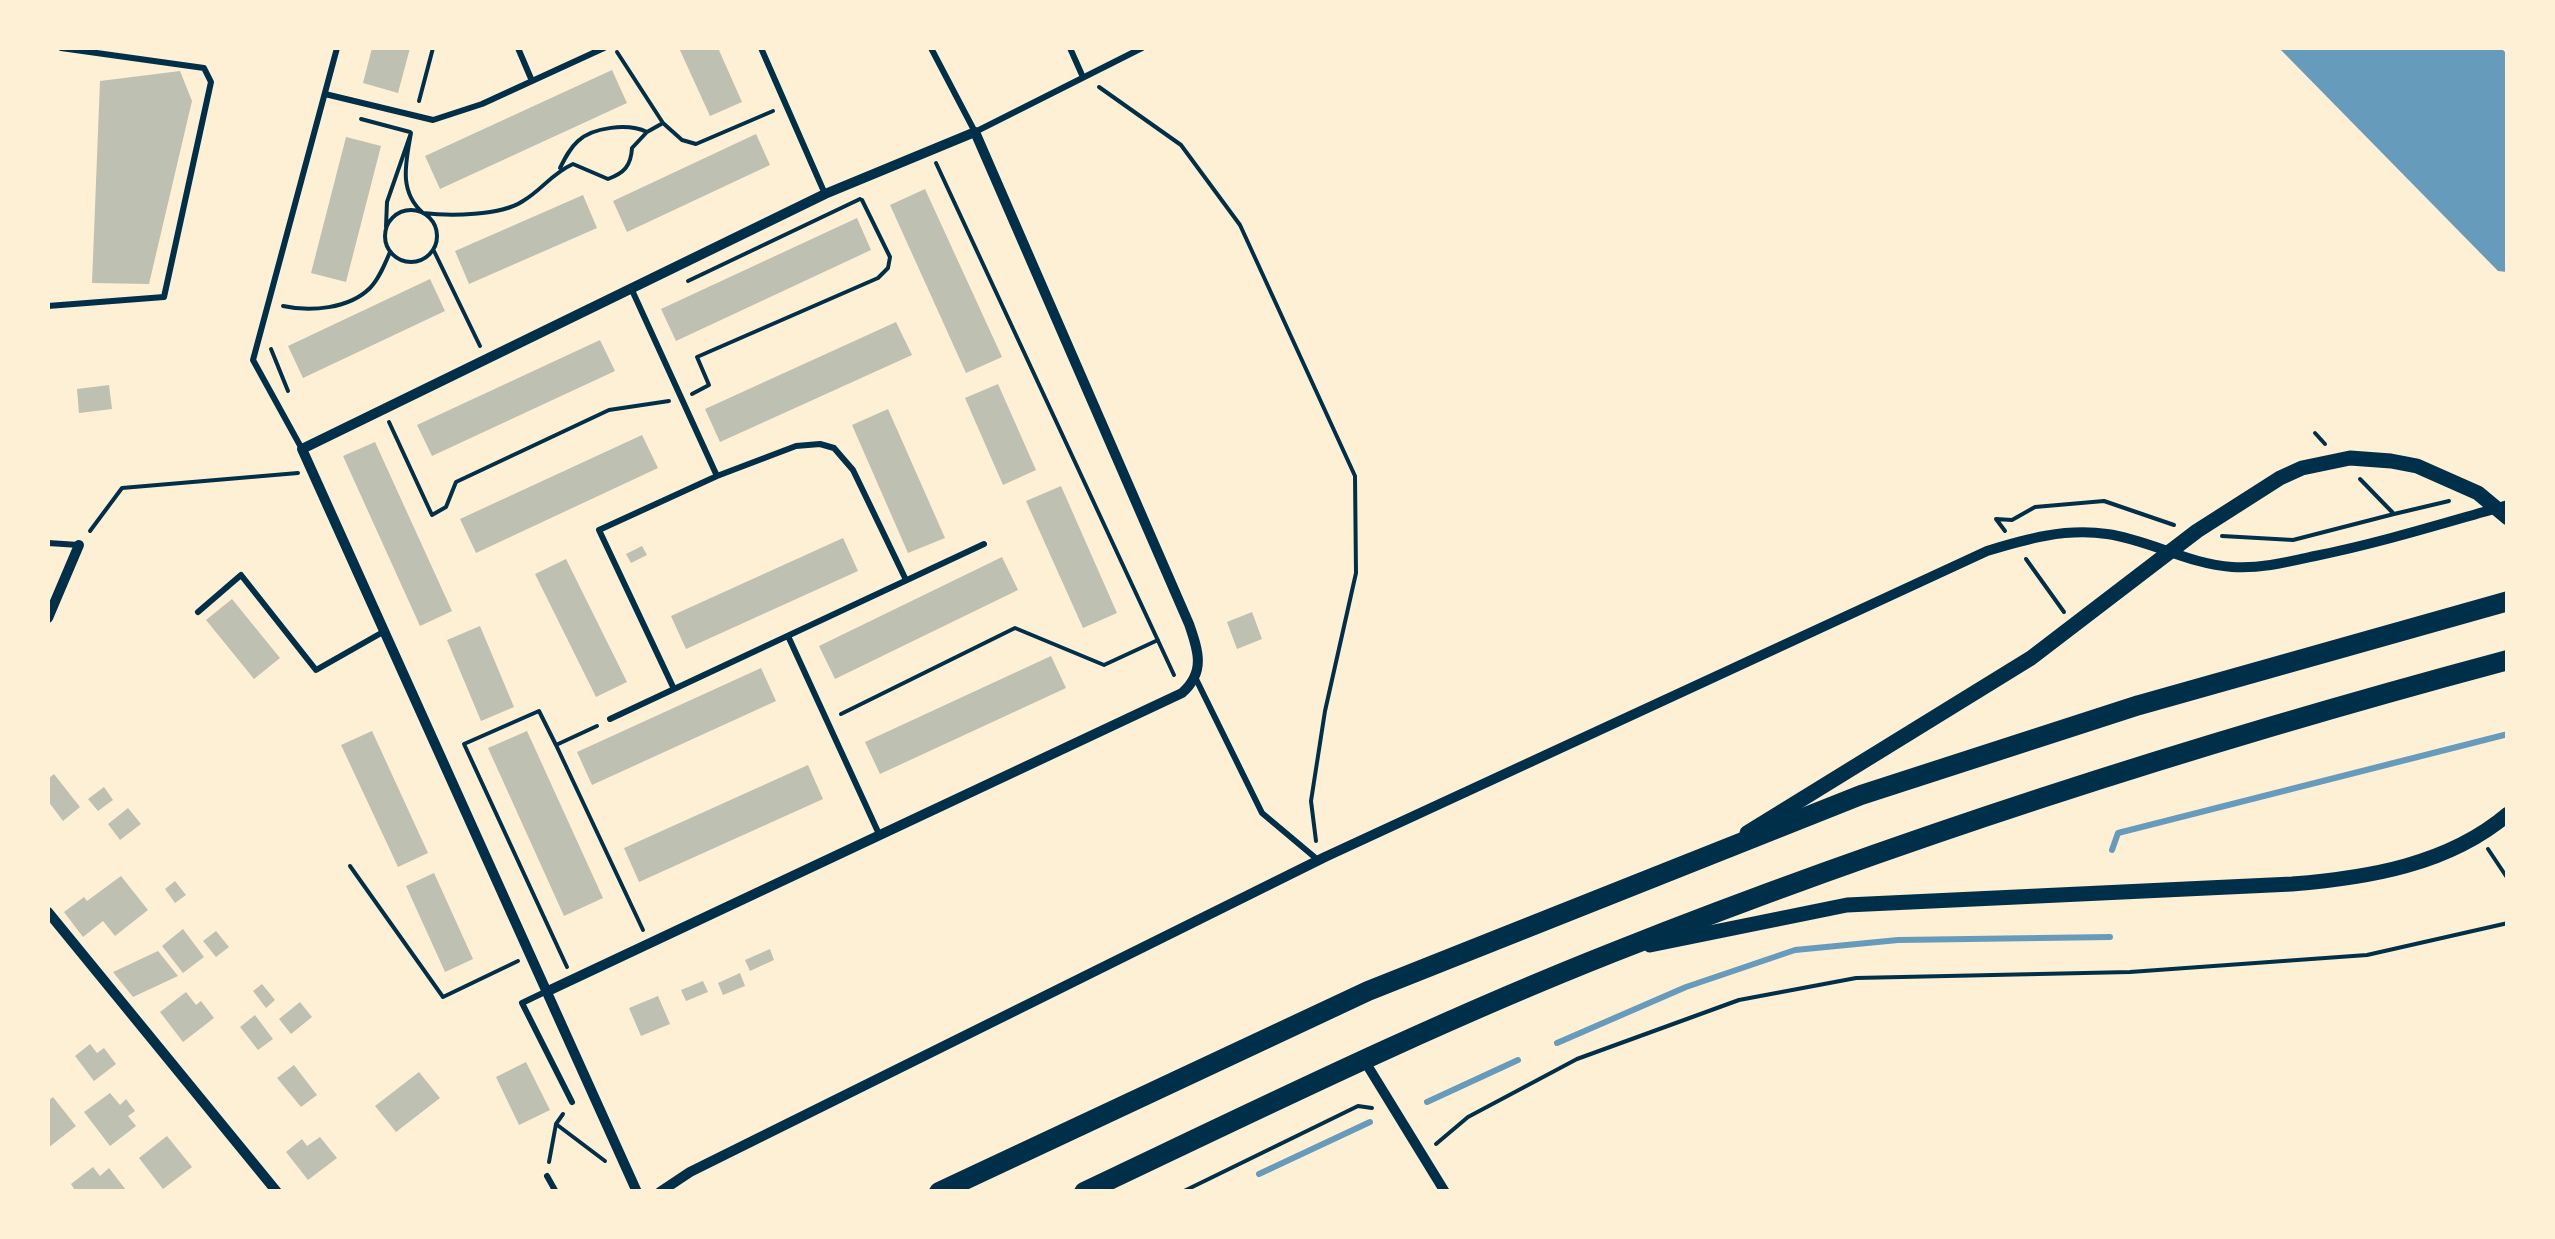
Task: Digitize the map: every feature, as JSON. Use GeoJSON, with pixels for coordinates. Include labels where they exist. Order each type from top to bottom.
{"type":"FeatureCollection","features":[{"type":"Feature","properties":{"kind":"highway"},"geometry":{"type":"LineString","coordinates":[[939,1192],[1368,991],[1861,795],[2139,705],[2508,601]]}},
{"type":"Feature","properties":{"kind":"highway"},"geometry":{"type":"LineString","coordinates":[[1084,1192],[1364,1060],[1612,953],[1875,854],[2202,749],[2508,660]]}},
{"type":"Feature","properties":{"kind":"street"},"geometry":{"type":"LineString","coordinates":[[548,991],[1182,693],[1196,679],[1198,651],[1189,624],[975,132],[825,194],[302,448],[637,1192]]}},
{"type":"Feature","properties":{"kind":"street"},"geometry":{"type":"LineString","coordinates":[[1718,850],[2031,658],[2197,531],[2280,478],[2326,461],[2392,460],[2417,466],[2478,492],[2508,518]]}},
{"type":"Feature","properties":{"kind":"street"},"geometry":{"type":"LineString","coordinates":[[660,1192],[707,1163],[1319,860],[1987,551],[2026,538],[2054,534],[2108,534],[2201,563],[2234,567],[2274,565],[2342,551],[2508,505]]}},
{"type":"Feature","properties":{"kind":"street"},"geometry":{"type":"LineString","coordinates":[[48,618],[79,545]]}},
{"type":"Feature","properties":{"kind":"street"},"geometry":{"type":"LineString","coordinates":[[1612,953],[1847,905],[2292,884],[2366,877],[2432,857],[2478,835],[2508,814]]}},
{"type":"Feature","properties":{"kind":"street"},"geometry":{"type":"LineString","coordinates":[[48,912],[277,1192]]}},
{"type":"Feature","properties":{"kind":"street"},"geometry":{"type":"LineString","coordinates":[[1364,1060],[1445,1192]]}},
{"type":"Feature","properties":{"kind":"lane"},"geometry":{"type":"LineString","coordinates":[[48,306],[164,297],[211,82],[204,68],[62,48]]}},
{"type":"Feature","properties":{"kind":"lane"},"geometry":{"type":"LineString","coordinates":[[302,448],[253,360],[337,48]]}},
{"type":"Feature","properties":{"kind":"lane"},"geometry":{"type":"LineString","coordinates":[[518,48],[532,80]]}},
{"type":"Feature","properties":{"kind":"lane"},"geometry":{"type":"LineString","coordinates":[[324,94],[433,120],[482,104],[604,48]]}},
{"type":"Feature","properties":{"kind":"lane"},"geometry":{"type":"LineString","coordinates":[[761,48],[825,194]]}},
{"type":"Feature","properties":{"kind":"lane"},"geometry":{"type":"LineString","coordinates":[[930,48],[975,132],[1142,48]]}},
{"type":"Feature","properties":{"kind":"lane"},"geometry":{"type":"LineString","coordinates":[[1070,48],[1082,75]]}},
{"type":"Feature","properties":{"kind":"lane"},"geometry":{"type":"LineString","coordinates":[[631,288],[717,476]]}},
{"type":"Feature","properties":{"kind":"lane"},"geometry":{"type":"LineString","coordinates":[[674,689],[600,530],[717,476],[796,446],[820,444],[834,448],[853,470],[906,580]]}},
{"type":"Feature","properties":{"kind":"lane"},"geometry":{"type":"LineString","coordinates":[[48,543],[79,545]]}},
{"type":"Feature","properties":{"kind":"lane"},"geometry":{"type":"LineString","coordinates":[[610,719],[984,544]]}},
{"type":"Feature","properties":{"kind":"lane"},"geometry":{"type":"LineString","coordinates":[[198,612],[241,575],[316,670],[384,631]]}},
{"type":"Feature","properties":{"kind":"lane"},"geometry":{"type":"LineString","coordinates":[[788,636],[880,834]]}},
{"type":"Feature","properties":{"kind":"lane"},"geometry":{"type":"LineString","coordinates":[[1196,679],[1262,812],[1319,860]]}},
{"type":"Feature","properties":{"kind":"lane"},"geometry":{"type":"LineString","coordinates":[[548,991],[522,1003],[572,1102]]}},
{"type":"Feature","properties":{"kind":"lane"},"geometry":{"type":"LineString","coordinates":[[547,1176],[556,1192]]}},
{"type":"Feature","properties":{"kind":"path"},"geometry":{"type":"LineString","coordinates":[[415,116],[433,48]]}},
{"type":"Feature","properties":{"kind":"path"},"geometry":{"type":"LineString","coordinates":[[614,48],[663,124],[682,140],[696,144],[786,105]]}},
{"type":"Feature","properties":{"kind":"path"},"geometry":{"type":"LineString","coordinates":[[1082,75],[1181,145],[1240,225],[1355,476],[1356,573],[1325,711],[1311,801],[1319,860]]}},
{"type":"Feature","properties":{"kind":"path"},"geometry":{"type":"LineString","coordinates":[[359,119],[411,133]]}},
{"type":"Feature","properties":{"kind":"path"},"geometry":{"type":"LineString","coordinates":[[559,170],[573,164],[608,179],[620,174],[632,158],[632,148],[647,132],[663,124]]}},
{"type":"Feature","properties":{"kind":"path"},"geometry":{"type":"LineString","coordinates":[[386,228],[401,212],[457,214],[502,210],[520,204],[559,170],[581,137],[606,128],[638,128],[647,132]]}},
{"type":"Feature","properties":{"kind":"path"},"geometry":{"type":"LineString","coordinates":[[411,133],[404,176],[412,203],[437,229],[434,251],[486,359]]}},
{"type":"Feature","properties":{"kind":"path"},"geometry":{"type":"LineString","coordinates":[[411,133],[388,202],[384,238],[390,252],[405,262],[416,263],[434,251]]}},
{"type":"Feature","properties":{"kind":"path"},"geometry":{"type":"LineString","coordinates":[[922,170],[936,163],[1182,693]]}},
{"type":"Feature","properties":{"kind":"path"},"geometry":{"type":"LineString","coordinates":[[383,409],[432,515],[446,507],[456,482],[609,410],[682,399],[709,385],[697,357],[878,278],[888,268],[890,258],[862,198],[672,288]]}},
{"type":"Feature","properties":{"kind":"path"},"geometry":{"type":"LineString","coordinates":[[278,321],[282,306],[316,309],[344,303],[369,289],[390,252]]}},
{"type":"Feature","properties":{"kind":"path"},"geometry":{"type":"LineString","coordinates":[[274,336],[270,351],[297,411],[284,416]]}},
{"type":"Feature","properties":{"kind":"path"},"geometry":{"type":"LineString","coordinates":[[2314,433],[2328,446]]}},
{"type":"Feature","properties":{"kind":"path"},"geometry":{"type":"LineString","coordinates":[[79,545],[122,488],[312,472]]}},
{"type":"Feature","properties":{"kind":"path"},"geometry":{"type":"LineString","coordinates":[[2354,474],[2394,514],[2451,501]]}},
{"type":"Feature","properties":{"kind":"path"},"geometry":{"type":"LineString","coordinates":[[2038,574],[2066,615]]}},
{"type":"Feature","properties":{"kind":"path"},"geometry":{"type":"LineString","coordinates":[[827,720],[1015,628],[1104,665],[1158,640]]}},
{"type":"Feature","properties":{"kind":"path"},"geometry":{"type":"LineString","coordinates":[[573,979],[464,744],[539,711],[649,943]]}},
{"type":"Feature","properties":{"kind":"path"},"geometry":{"type":"LineString","coordinates":[[556,745],[610,719]]}},
{"type":"Feature","properties":{"kind":"path"},"geometry":{"type":"LineString","coordinates":[[2478,835],[2508,879]]}},
{"type":"Feature","properties":{"kind":"path"},"geometry":{"type":"LineString","coordinates":[[350,866],[443,998],[532,955]]}},
{"type":"Feature","properties":{"kind":"path"},"geometry":{"type":"LineString","coordinates":[[1422,1157],[1468,1117],[1578,1059],[1739,1000],[1856,978],[2130,972],[2366,955],[2508,923]]}},
{"type":"Feature","properties":{"kind":"path"},"geometry":{"type":"LineString","coordinates":[[547,1176],[556,1124],[572,1102]]}},
{"type":"Feature","properties":{"kind":"path"},"geometry":{"type":"LineString","coordinates":[[1182,1192],[1358,1106],[1372,1107],[1378,1115]]}},
{"type":"Feature","properties":{"kind":"path"},"geometry":{"type":"LineString","coordinates":[[556,1124],[631,1180]]}},
{"type":"Feature","properties":{"kind":"water"},"geometry":{"type":"Polygon","coordinates":[[[2279,48],[2501,48],[2507,54],[2507,272],[2498,271],[2279,48]]]}},
{"type":"Feature","properties":{"kind":"building"},"geometry":{"type":"Polygon","coordinates":[[[372,48],[410,48],[398,93],[363,83],[372,48]]]}},
{"type":"Feature","properties":{"kind":"building"},"geometry":{"type":"Polygon","coordinates":[[[679,48],[718,48],[742,102],[710,116],[679,48]]]}},
{"type":"Feature","properties":{"kind":"building"},"geometry":{"type":"Polygon","coordinates":[[[612,70],[627,103],[440,189],[425,156],[612,70]]]}},
{"type":"Feature","properties":{"kind":"building"},"geometry":{"type":"Polygon","coordinates":[[[180,71],[192,101],[149,284],[92,283],[100,81],[180,71]]]}},
{"type":"Feature","properties":{"kind":"building"},"geometry":{"type":"Polygon","coordinates":[[[756,134],[770,165],[627,232],[613,201],[756,134]]]}},
{"type":"Feature","properties":{"kind":"building"},"geometry":{"type":"Polygon","coordinates":[[[346,137],[381,146],[346,282],[311,273],[346,137]]]}},
{"type":"Feature","properties":{"kind":"building"},"geometry":{"type":"Polygon","coordinates":[[[925,189],[1002,357],[966,373],[890,205],[925,189]]]}},
{"type":"Feature","properties":{"kind":"building"},"geometry":{"type":"Polygon","coordinates":[[[583,195],[597,228],[469,284],[455,251],[583,195]]]}},
{"type":"Feature","properties":{"kind":"building"},"geometry":{"type":"Polygon","coordinates":[[[857,218],[871,250],[676,341],[661,309],[857,218]]]}},
{"type":"Feature","properties":{"kind":"building"},"geometry":{"type":"Polygon","coordinates":[[[430,279],[445,311],[303,378],[288,346],[430,279]]]}},
{"type":"Feature","properties":{"kind":"building"},"geometry":{"type":"Polygon","coordinates":[[[896,322],[912,355],[720,442],[705,409],[896,322]]]}},
{"type":"Feature","properties":{"kind":"building"},"geometry":{"type":"Polygon","coordinates":[[[600,340],[615,371],[432,456],[417,425],[600,340]]]}},
{"type":"Feature","properties":{"kind":"building"},"geometry":{"type":"Polygon","coordinates":[[[998,384],[1036,470],[1003,485],[965,398],[998,384]]]}},
{"type":"Feature","properties":{"kind":"building"},"geometry":{"type":"Polygon","coordinates":[[[109,385],[112,409],[79,413],[77,389],[109,385]]]}},
{"type":"Feature","properties":{"kind":"building"},"geometry":{"type":"Polygon","coordinates":[[[888,409],[945,538],[908,553],[852,425],[888,409]]]}},
{"type":"Feature","properties":{"kind":"building"},"geometry":{"type":"Polygon","coordinates":[[[642,435],[658,468],[476,553],[460,519],[642,435]]]}},
{"type":"Feature","properties":{"kind":"building"},"geometry":{"type":"Polygon","coordinates":[[[375,442],[452,611],[420,626],[343,456],[375,442]]]}},
{"type":"Feature","properties":{"kind":"building"},"geometry":{"type":"Polygon","coordinates":[[[1061,486],[1117,613],[1083,628],[1026,501],[1061,486]]]}},
{"type":"Feature","properties":{"kind":"building"},"geometry":{"type":"Polygon","coordinates":[[[843,538],[858,571],[686,649],[671,616],[843,538]]]}},
{"type":"Feature","properties":{"kind":"building"},"geometry":{"type":"Polygon","coordinates":[[[642,546],[647,555],[631,563],[626,554],[642,546]]]}},
{"type":"Feature","properties":{"kind":"building"},"geometry":{"type":"Polygon","coordinates":[[[1002,557],[1018,590],[835,679],[819,646],[1002,557]]]}},
{"type":"Feature","properties":{"kind":"building"},"geometry":{"type":"Polygon","coordinates":[[[566,559],[627,682],[596,697],[535,574],[566,559]]]}},
{"type":"Feature","properties":{"kind":"building"},"geometry":{"type":"Polygon","coordinates":[[[232,599],[280,658],[254,679],[206,620],[232,599]]]}},
{"type":"Feature","properties":{"kind":"building"},"geometry":{"type":"Polygon","coordinates":[[[1252,612],[1262,639],[1237,649],[1227,622],[1252,612]]]}},
{"type":"Feature","properties":{"kind":"building"},"geometry":{"type":"Polygon","coordinates":[[[480,626],[514,707],[481,721],[447,640],[480,626]]]}},
{"type":"Feature","properties":{"kind":"building"},"geometry":{"type":"Polygon","coordinates":[[[1051,656],[1066,688],[880,774],[865,742],[1051,656]]]}},
{"type":"Feature","properties":{"kind":"building"},"geometry":{"type":"Polygon","coordinates":[[[761,668],[776,701],[592,785],[577,752],[761,668]]]}},
{"type":"Feature","properties":{"kind":"building"},"geometry":{"type":"Polygon","coordinates":[[[372,731],[428,853],[398,867],[341,745],[372,731]]]}},
{"type":"Feature","properties":{"kind":"building"},"geometry":{"type":"Polygon","coordinates":[[[527,731],[603,898],[564,916],[488,748],[527,731]]]}},
{"type":"Feature","properties":{"kind":"building"},"geometry":{"type":"Polygon","coordinates":[[[808,765],[823,799],[639,882],[624,848],[808,765]]]}},
{"type":"Feature","properties":{"kind":"building"},"geometry":{"type":"Polygon","coordinates":[[[54,774],[80,807],[63,821],[48,801],[48,779],[54,774]]]}},
{"type":"Feature","properties":{"kind":"building"},"geometry":{"type":"Polygon","coordinates":[[[104,787],[113,800],[98,811],[88,799],[104,787]]]}},
{"type":"Feature","properties":{"kind":"building"},"geometry":{"type":"Polygon","coordinates":[[[128,808],[141,824],[120,840],[108,824],[128,808]]]}},
{"type":"Feature","properties":{"kind":"building"},"geometry":{"type":"Polygon","coordinates":[[[434,873],[473,959],[445,972],[406,886],[434,873]]]}},
{"type":"Feature","properties":{"kind":"building"},"geometry":{"type":"Polygon","coordinates":[[[121,876],[148,910],[115,936],[103,921],[83,937],[64,912],[121,876]]]}},
{"type":"Feature","properties":{"kind":"building"},"geometry":{"type":"Polygon","coordinates":[[[175,881],[186,895],[175,903],[165,889],[175,881]]]}},
{"type":"Feature","properties":{"kind":"building"},"geometry":{"type":"Polygon","coordinates":[[[183,929],[204,957],[183,973],[162,946],[183,929]]]}},
{"type":"Feature","properties":{"kind":"building"},"geometry":{"type":"Polygon","coordinates":[[[216,931],[229,947],[216,957],[203,941],[216,931]]]}},
{"type":"Feature","properties":{"kind":"building"},"geometry":{"type":"Polygon","coordinates":[[[770,949],[774,960],[750,971],[745,960],[770,949]]]}},
{"type":"Feature","properties":{"kind":"building"},"geometry":{"type":"Polygon","coordinates":[[[158,951],[178,976],[133,997],[113,972],[158,951]]]}},
{"type":"Feature","properties":{"kind":"building"},"geometry":{"type":"Polygon","coordinates":[[[740,973],[745,986],[723,995],[718,983],[740,973]]]}},
{"type":"Feature","properties":{"kind":"building"},"geometry":{"type":"Polygon","coordinates":[[[703,981],[708,992],[686,1001],[681,990],[703,981]]]}},
{"type":"Feature","properties":{"kind":"building"},"geometry":{"type":"Polygon","coordinates":[[[262,984],[275,1000],[266,1008],[253,991],[262,984]]]}},
{"type":"Feature","properties":{"kind":"building"},"geometry":{"type":"Polygon","coordinates":[[[186,992],[196,1005],[201,1001],[214,1018],[183,1042],[160,1012],[186,992]]]}},
{"type":"Feature","properties":{"kind":"building"},"geometry":{"type":"Polygon","coordinates":[[[658,996],[670,1024],[641,1036],[629,1008],[658,996]]]}},
{"type":"Feature","properties":{"kind":"building"},"geometry":{"type":"Polygon","coordinates":[[[300,1002],[312,1017],[291,1034],[279,1019],[300,1002]]]}},
{"type":"Feature","properties":{"kind":"building"},"geometry":{"type":"Polygon","coordinates":[[[255,1015],[273,1039],[258,1050],[240,1027],[255,1015]]]}},
{"type":"Feature","properties":{"kind":"building"},"geometry":{"type":"Polygon","coordinates":[[[90,1044],[97,1053],[104,1048],[116,1064],[94,1081],[75,1056],[90,1044]]]}},
{"type":"Feature","properties":{"kind":"building"},"geometry":{"type":"Polygon","coordinates":[[[526,1062],[550,1110],[519,1125],[496,1077],[526,1062]]]}},
{"type":"Feature","properties":{"kind":"building"},"geometry":{"type":"Polygon","coordinates":[[[294,1065],[317,1095],[301,1107],[277,1078],[294,1065]]]}},
{"type":"Feature","properties":{"kind":"building"},"geometry":{"type":"Polygon","coordinates":[[[419,1072],[440,1098],[396,1132],[375,1106],[419,1072]]]}},
{"type":"Feature","properties":{"kind":"building"},"geometry":{"type":"Polygon","coordinates":[[[110,1093],[120,1105],[126,1099],[135,1111],[128,1116],[136,1126],[110,1146],[84,1112],[110,1093]]]}},
{"type":"Feature","properties":{"kind":"building"},"geometry":{"type":"Polygon","coordinates":[[[53,1097],[76,1126],[48,1148],[48,1101],[53,1097]]]}},
{"type":"Feature","properties":{"kind":"building"},"geometry":{"type":"Polygon","coordinates":[[[167,1136],[192,1167],[163,1189],[139,1158],[167,1136]]]}},
{"type":"Feature","properties":{"kind":"building"},"geometry":{"type":"Polygon","coordinates":[[[320,1137],[337,1158],[308,1180],[286,1152],[302,1139],[307,1146],[320,1137]]]}},
{"type":"Feature","properties":{"kind":"building"},"geometry":{"type":"Polygon","coordinates":[[[93,1167],[100,1176],[109,1168],[126,1190],[76,1192],[71,1184],[93,1167]]]}},
{"type":"Feature","properties":{"kind":"waterway"},"geometry":{"type":"LineString","coordinates":[[2112,850],[2118,833],[2508,734]]}},
{"type":"Feature","properties":{"kind":"waterway"},"geometry":{"type":"LineString","coordinates":[[1557,1043],[1686,987],[1795,950],[1898,940],[2110,937]]}},
{"type":"Feature","properties":{"kind":"waterway"},"geometry":{"type":"LineString","coordinates":[[1427,1102],[1518,1060]]}},
{"type":"Feature","properties":{"kind":"waterway"},"geometry":{"type":"LineString","coordinates":[[1259,1174],[1370,1122]]}}]}
